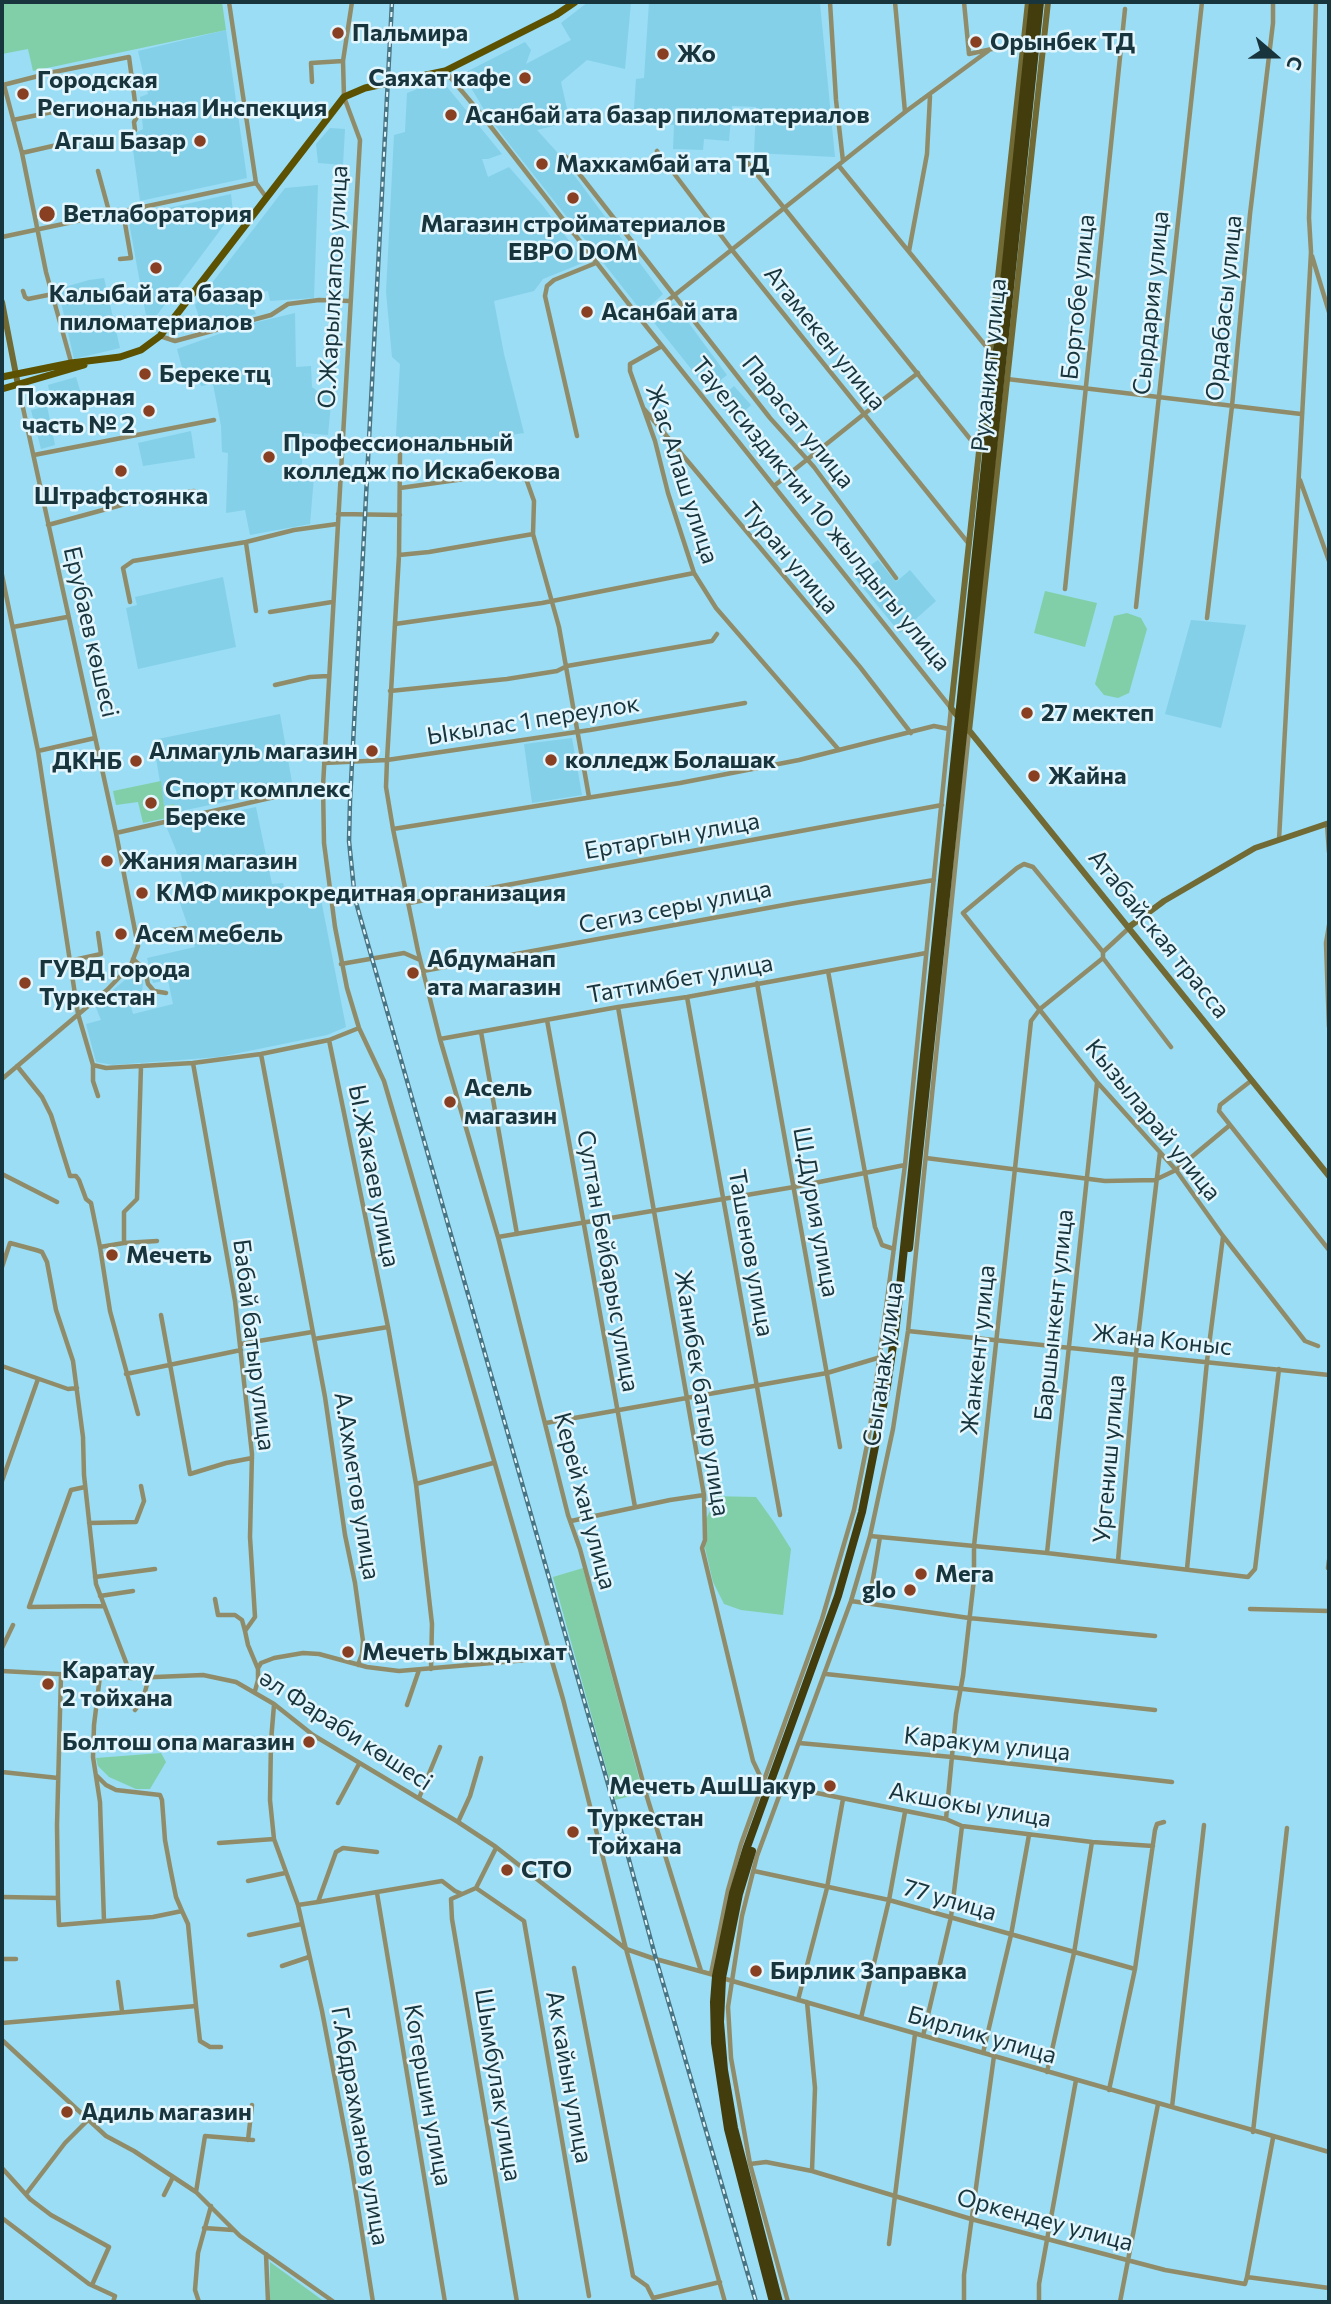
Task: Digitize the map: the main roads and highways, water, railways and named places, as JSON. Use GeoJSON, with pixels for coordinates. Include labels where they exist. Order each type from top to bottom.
{"type":"FeatureCollection","features":[{"type":"Feature","properties":{"kind":"highway"},"geometry":{"type":"LineString","coordinates":[[963,725],[1034,2]]}},
{"type":"Feature","properties":{"kind":"highway"},"geometry":{"type":"LineString","coordinates":[[772,2302],[728,2129],[718,2071],[713,2022],[717,1976],[733,1893],[747,1847],[838,1596],[862,1512],[879,1431],[896,1325],[1040,2]]}},
{"type":"Feature","properties":{"kind":"highway"},"geometry":{"type":"LineString","coordinates":[[717,1976],[721,2042],[734,2128],[779,2302]]}},
{"type":"Feature","properties":{"kind":"main road"},"geometry":{"type":"LineString","coordinates":[[2,389],[141,351],[160,336],[344,97],[365,88],[445,71],[556,16],[575,2]]}},
{"type":"Feature","properties":{"kind":"main road","name":"Руханият улица"},"geometry":{"type":"LineString","coordinates":[[951,709],[1028,2]]}},
{"type":"Feature","properties":{"kind":"main road","name":"Руханият улица"},"geometry":{"type":"LineString","coordinates":[[963,725],[1007,379],[1048,2]]}},
{"type":"Feature","properties":{"kind":"main road","name":"Ерубаев көшесі"},"geometry":{"type":"LineString","coordinates":[[2,302],[18,385]]}},
{"type":"Feature","properties":{"kind":"main road"},"geometry":{"type":"LineString","coordinates":[[2,377],[71,363],[98,361]]}},
{"type":"Feature","properties":{"kind":"main road","name":"Тауелсиздиктин 10 жылдыгы улица"},"geometry":{"type":"LineString","coordinates":[[951,709],[963,725]]}},
{"type":"Feature","properties":{"kind":"main road","name":"Атабайская трасса"},"geometry":{"type":"LineString","coordinates":[[963,725],[1329,1176]]}},
{"type":"Feature","properties":{"kind":"main road"},"geometry":{"type":"LineString","coordinates":[[1129,927],[1164,901],[1255,848],[1328,823]]}},
{"type":"Feature","properties":{"kind":"railway"},"geometry":{"type":"LineString","coordinates":[[392,2],[350,801],[349,841],[355,899],[756,2302]]}},
{"type":"Feature","properties":{"kind":"place","name":"Пальмира"},"geometry":{"type":"Point","coordinates":[338,33]}},
{"type":"Feature","properties":{"kind":"place","name":"Орынбек ТД"},"geometry":{"type":"Point","coordinates":[976,42]}},
{"type":"Feature","properties":{"kind":"place","name":"Жо"},"geometry":{"type":"Point","coordinates":[663,54]}},
{"type":"Feature","properties":{"kind":"place","name":"Саяхат кафе"},"geometry":{"type":"Point","coordinates":[525,78]}},
{"type":"Feature","properties":{"kind":"place","name":"Городская Региональная Инспекция"},"geometry":{"type":"Point","coordinates":[23,94]}},
{"type":"Feature","properties":{"kind":"place","name":"Асанбай ата базар пиломатериалов"},"geometry":{"type":"Point","coordinates":[451,115]}},
{"type":"Feature","properties":{"kind":"place","name":"Агаш Базар"},"geometry":{"type":"Point","coordinates":[200,141]}},
{"type":"Feature","properties":{"kind":"place","name":"Махкамбай ата ТД"},"geometry":{"type":"Point","coordinates":[542,164]}},
{"type":"Feature","properties":{"kind":"place","name":"Магазин стройматериалов ЕВРО DOM"},"geometry":{"type":"Point","coordinates":[573,198]}},
{"type":"Feature","properties":{"kind":"place","name":"Ветлаборатория"},"geometry":{"type":"Point","coordinates":[47,214]}},
{"type":"Feature","properties":{"kind":"place","name":"Калыбай ата базар пиломатериалов"},"geometry":{"type":"Point","coordinates":[156,268]}},
{"type":"Feature","properties":{"kind":"place","name":"Асанбай ата"},"geometry":{"type":"Point","coordinates":[587,312]}},
{"type":"Feature","properties":{"kind":"place","name":"Береке тц"},"geometry":{"type":"Point","coordinates":[145,374]}},
{"type":"Feature","properties":{"kind":"place","name":"Пожарная часть № 2"},"geometry":{"type":"Point","coordinates":[149,411]}},
{"type":"Feature","properties":{"kind":"place","name":"Профессиональный колледж по Искабекова"},"geometry":{"type":"Point","coordinates":[269,457]}},
{"type":"Feature","properties":{"kind":"place","name":"Штрафстоянка"},"geometry":{"type":"Point","coordinates":[121,471]}},
{"type":"Feature","properties":{"kind":"place","name":"27 мектеп"},"geometry":{"type":"Point","coordinates":[1027,713]}},
{"type":"Feature","properties":{"kind":"place","name":"Алмагуль магазин"},"geometry":{"type":"Point","coordinates":[372,751]}},
{"type":"Feature","properties":{"kind":"place","name":"колледж Болашак"},"geometry":{"type":"Point","coordinates":[551,760]}},
{"type":"Feature","properties":{"kind":"place","name":"ДКНБ"},"geometry":{"type":"Point","coordinates":[136,761]}},
{"type":"Feature","properties":{"kind":"place","name":"Жайна"},"geometry":{"type":"Point","coordinates":[1034,776]}},
{"type":"Feature","properties":{"kind":"place","name":"Спорт комплекс Береке"},"geometry":{"type":"Point","coordinates":[151,803]}},
{"type":"Feature","properties":{"kind":"place","name":"Жания магазин"},"geometry":{"type":"Point","coordinates":[107,861]}},
{"type":"Feature","properties":{"kind":"place","name":"КМФ микрокредитная организация"},"geometry":{"type":"Point","coordinates":[142,893]}},
{"type":"Feature","properties":{"kind":"place","name":"Асем мебель"},"geometry":{"type":"Point","coordinates":[121,934]}},
{"type":"Feature","properties":{"kind":"place","name":"Абдуманап ата магазин"},"geometry":{"type":"Point","coordinates":[413,973]}},
{"type":"Feature","properties":{"kind":"place","name":"ГУВД города Туркестан"},"geometry":{"type":"Point","coordinates":[25,983]}},
{"type":"Feature","properties":{"kind":"place","name":"Асель магазин"},"geometry":{"type":"Point","coordinates":[450,1102]}},
{"type":"Feature","properties":{"kind":"place","name":"Мечеть"},"geometry":{"type":"Point","coordinates":[112,1255]}},
{"type":"Feature","properties":{"kind":"place","name":"Мега"},"geometry":{"type":"Point","coordinates":[921,1574]}},
{"type":"Feature","properties":{"kind":"place","name":"glo"},"geometry":{"type":"Point","coordinates":[910,1590]}},
{"type":"Feature","properties":{"kind":"place","name":"Мечеть Ыждыхат"},"geometry":{"type":"Point","coordinates":[348,1652]}},
{"type":"Feature","properties":{"kind":"place","name":"Каратау 2 тойхана"},"geometry":{"type":"Point","coordinates":[48,1684]}},
{"type":"Feature","properties":{"kind":"place","name":"Болтош опа магазин"},"geometry":{"type":"Point","coordinates":[309,1742]}},
{"type":"Feature","properties":{"kind":"place","name":"Мечеть АшШакур"},"geometry":{"type":"Point","coordinates":[830,1786]}},
{"type":"Feature","properties":{"kind":"place","name":"Туркестан Тойхана"},"geometry":{"type":"Point","coordinates":[573,1832]}},
{"type":"Feature","properties":{"kind":"place","name":"СТО"},"geometry":{"type":"Point","coordinates":[507,1870]}},
{"type":"Feature","properties":{"kind":"place","name":"Бирлик Заправка"},"geometry":{"type":"Point","coordinates":[756,1971]}},
{"type":"Feature","properties":{"kind":"place","name":"Адиль магазин"},"geometry":{"type":"Point","coordinates":[67,2112]}}]}
